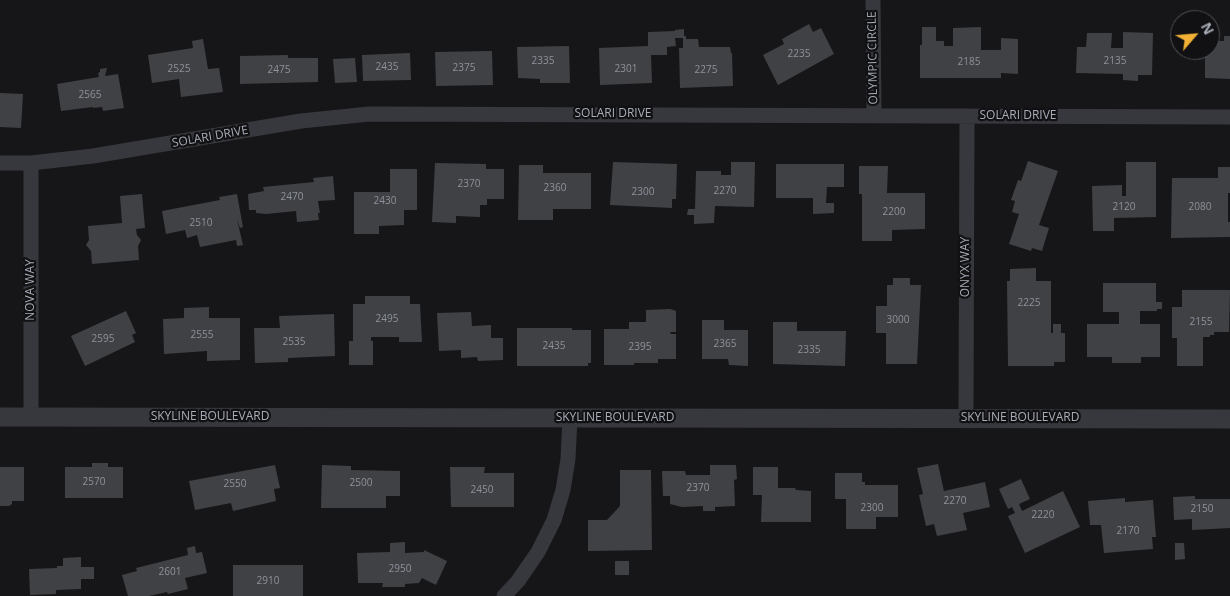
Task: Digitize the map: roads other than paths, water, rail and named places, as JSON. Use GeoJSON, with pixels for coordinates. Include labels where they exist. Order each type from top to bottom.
{"type":"FeatureCollection","features":[{"type":"Feature","properties":{"kind":"street","name":"OLYMPIC CIRCLE"},"geometry":{"type":"LineString","coordinates":[[873,0],[874,115]]}},
{"type":"Feature","properties":{"kind":"street","name":"SOLARI DRIVE"},"geometry":{"type":"LineString","coordinates":[[0,163],[32,163],[93,156],[301,121],[370,114],[1230,117]]}},
{"type":"Feature","properties":{"kind":"street","name":"ONYX WAY"},"geometry":{"type":"LineString","coordinates":[[966,418],[967,116]]}},
{"type":"Feature","properties":{"kind":"street","name":"NOVA WAY"},"geometry":{"type":"LineString","coordinates":[[31,416],[32,163]]}},
{"type":"Feature","properties":{"kind":"street","name":"SKYLINE BOULEVARD"},"geometry":{"type":"LineString","coordinates":[[0,416],[1230,419]]}},
{"type":"Feature","properties":{"kind":"street"},"geometry":{"type":"LineString","coordinates":[[504,596],[518,581],[538,552],[554,520],[563,490],[568,459],[570,418]]}}]}
